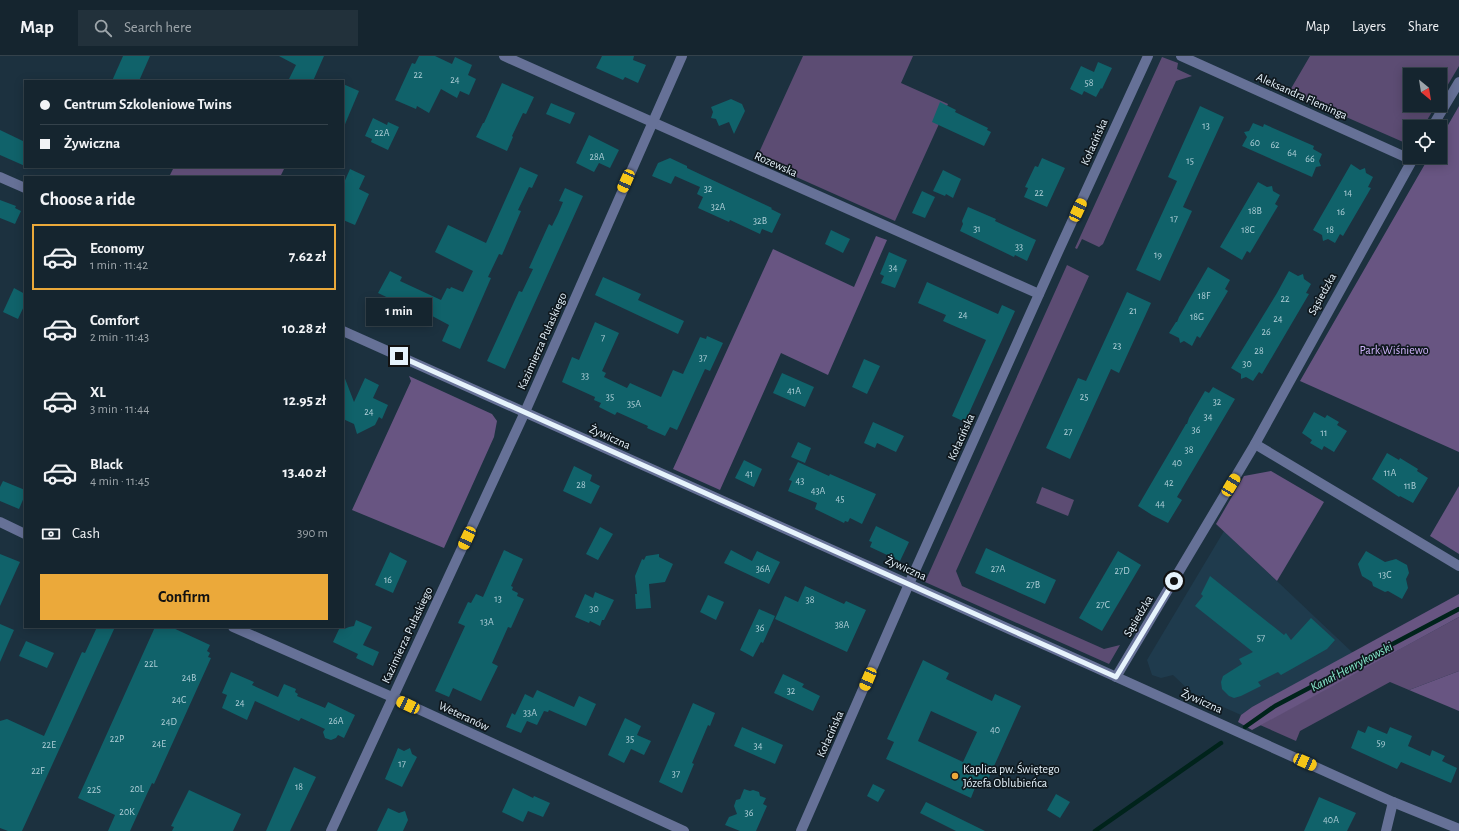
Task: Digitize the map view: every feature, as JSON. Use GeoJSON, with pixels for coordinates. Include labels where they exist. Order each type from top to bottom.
{"type":"FeatureCollection","features":[{"type":"Feature","properties":{"kind":"street","name":"Rozewska"},"geometry":{"type":"LineString","coordinates":[[504,56],[1039,294]]}},
{"type":"Feature","properties":{"kind":"street","name":"Kazimierza Pułaskiego"},"geometry":{"type":"LineString","coordinates":[[331,831],[525,412],[682,56]]}},
{"type":"Feature","properties":{"kind":"street","name":"Kołacińska"},"geometry":{"type":"LineString","coordinates":[[801,831],[909,584],[1148,56]]}},
{"type":"Feature","properties":{"kind":"street","name":"Aleksandra Fleminga"},"geometry":{"type":"LineString","coordinates":[[1181,56],[1403,154]]}},
{"type":"Feature","properties":{"kind":"street"},"geometry":{"type":"LineString","coordinates":[[1436,120],[1459,82]]}},
{"type":"Feature","properties":{"kind":"street","name":"Sąsiedzka"},"geometry":{"type":"LineString","coordinates":[[1116,677],[1255,444],[1410,164]]}},
{"type":"Feature","properties":{"kind":"street"},"geometry":{"type":"LineString","coordinates":[[0,177],[24,188]]}},
{"type":"Feature","properties":{"kind":"street","name":"Żywiczna"},"geometry":{"type":"LineString","coordinates":[[344,331],[1393,802],[1459,829]]}},
{"type":"Feature","properties":{"kind":"street"},"geometry":{"type":"LineString","coordinates":[[1255,444],[1459,566]]}},
{"type":"Feature","properties":{"kind":"street"},"geometry":{"type":"LineString","coordinates":[[0,522],[24,534]]}},
{"type":"Feature","properties":{"kind":"street","name":"Weteranów"},"geometry":{"type":"LineString","coordinates":[[235,628],[684,831]]}},
{"type":"Feature","properties":{"kind":"street"},"geometry":{"type":"LineString","coordinates":[[1386,831],[1393,802]]}},
{"type":"Feature","properties":{"kind":"shaded area"},"geometry":{"type":"Polygon","coordinates":[[[803,56],[913,56],[901,83],[948,104],[895,221],[756,159],[803,56]]]}},
{"type":"Feature","properties":{"kind":"shaded area"},"geometry":{"type":"Polygon","coordinates":[[[1310,56],[1459,56],[1459,66],[1447,86],[1447,68],[1403,68],[1403,112],[1432,112],[1427,120],[1403,120],[1403,142],[1289,92],[1310,56]]]}},
{"type":"Feature","properties":{"kind":"shaded area"},"geometry":{"type":"Polygon","coordinates":[[[1162,57],[1178,63],[1177,69],[1192,76],[1176,81],[1103,244],[1099,247],[1082,239],[1077,249],[1075,248],[1162,57]]]}},
{"type":"Feature","properties":{"kind":"shaded area"},"geometry":{"type":"Polygon","coordinates":[[[1067,265],[1089,276],[956,571],[962,586],[1104,649],[1120,645],[1109,664],[925,582],[1067,265]]]}},
{"type":"Feature","properties":{"kind":"shaded area"},"geometry":{"type":"Polygon","coordinates":[[[1042,487],[1074,500],[1068,516],[1036,503],[1042,487]]]}},
{"type":"Feature","properties":{"kind":"shaded area"},"geometry":{"type":"Polygon","coordinates":[[[1224,531],[1353,653],[1252,707],[1241,715],[1192,693],[1173,675],[1161,678],[1152,675],[1147,660],[1224,531]]]}},
{"type":"Feature","properties":{"kind":"shaded area"},"geometry":{"type":"Polygon","coordinates":[[[1459,617],[1459,671],[1409,690],[1390,682],[1300,731],[1296,741],[1260,725],[1459,617]]]}},
{"type":"Feature","properties":{"kind":"green space","name":"Park Wiśniewo"},"geometry":{"type":"Polygon","coordinates":[[[1459,106],[1459,452],[1300,381],[1425,164],[1447,164],[1447,127],[1459,106]]]}},
{"type":"Feature","properties":{"kind":"green space"},"geometry":{"type":"Polygon","coordinates":[[[174,168],[284,168],[280,176],[170,176],[174,168]]]}},
{"type":"Feature","properties":{"kind":"green space"},"geometry":{"type":"Polygon","coordinates":[[[876,236],[887,240],[828,375],[781,353],[720,490],[673,469],[773,249],[854,287],[876,236]]]}},
{"type":"Feature","properties":{"kind":"green space"},"geometry":{"type":"Polygon","coordinates":[[[409,376],[492,414],[497,421],[494,437],[444,548],[352,510],[411,381],[409,376]]]}},
{"type":"Feature","properties":{"kind":"green space"},"geometry":{"type":"Polygon","coordinates":[[[1271,471],[1324,502],[1277,581],[1216,524],[1244,476],[1271,471]]]}},
{"type":"Feature","properties":{"kind":"green space"},"geometry":{"type":"Polygon","coordinates":[[[1459,486],[1459,554],[1430,536],[1459,486]]]}},
{"type":"Feature","properties":{"kind":"green space"},"geometry":{"type":"Polygon","coordinates":[[[1459,594],[1459,617],[1252,730],[1238,722],[1241,715],[1252,707],[1459,594]]]}},
{"type":"Feature","properties":{"kind":"green space"},"geometry":{"type":"Polygon","coordinates":[[[1459,671],[1459,711],[1409,690],[1459,671]]]}},
{"type":"Feature","properties":{"kind":"building"},"geometry":{"type":"Polygon","coordinates":[[[123,56],[150,56],[139,80],[112,80],[123,56]]]}},
{"type":"Feature","properties":{"kind":"building"},"geometry":{"type":"Polygon","coordinates":[[[279,56],[324,56],[313,80],[288,80],[296,65],[279,56]]]}},
{"type":"Feature","properties":{"kind":"building"},"geometry":{"type":"Polygon","coordinates":[[[419,56],[435,56],[452,64],[455,57],[472,65],[468,75],[476,79],[469,95],[460,91],[457,98],[441,89],[429,113],[417,106],[416,109],[395,100],[412,63],[415,64],[419,56]]]}},
{"type":"Feature","properties":{"kind":"building"},"geometry":{"type":"Polygon","coordinates":[[[602,56],[634,56],[633,60],[646,65],[638,83],[625,77],[623,80],[596,68],[602,56]]]}},
{"type":"Feature","properties":{"kind":"building"},"geometry":{"type":"Polygon","coordinates":[[[1098,62],[1112,68],[1102,89],[1101,88],[1096,97],[1084,91],[1082,95],[1070,89],[1081,66],[1094,72],[1098,62]]]}},
{"type":"Feature","properties":{"kind":"building"},"geometry":{"type":"Polygon","coordinates":[[[502,83],[534,97],[526,114],[523,113],[512,136],[513,137],[507,151],[476,137],[502,83]]]}},
{"type":"Feature","properties":{"kind":"building"},"geometry":{"type":"Polygon","coordinates":[[[344,84],[359,91],[344,127],[344,84]]]}},
{"type":"Feature","properties":{"kind":"building"},"geometry":{"type":"Polygon","coordinates":[[[731,99],[742,104],[745,111],[734,134],[729,122],[719,126],[716,119],[711,118],[713,112],[711,107],[731,99]]]}},
{"type":"Feature","properties":{"kind":"building"},"geometry":{"type":"Polygon","coordinates":[[[940,102],[956,110],[955,112],[988,128],[987,130],[991,132],[984,146],[932,122],[940,102]]]}},
{"type":"Feature","properties":{"kind":"building"},"geometry":{"type":"Polygon","coordinates":[[[551,103],[575,113],[570,124],[546,114],[551,103]]]}},
{"type":"Feature","properties":{"kind":"building"},"geometry":{"type":"Polygon","coordinates":[[[1200,106],[1224,117],[1183,207],[1192,211],[1160,281],[1136,270],[1177,181],[1168,177],[1200,106]]]}},
{"type":"Feature","properties":{"kind":"building"},"geometry":{"type":"Polygon","coordinates":[[[373,118],[387,125],[388,122],[399,127],[388,150],[371,142],[372,139],[365,136],[373,118]]]}},
{"type":"Feature","properties":{"kind":"building"},"geometry":{"type":"Polygon","coordinates":[[[1253,123],[1263,127],[1264,124],[1314,146],[1313,149],[1322,154],[1319,161],[1321,166],[1316,167],[1312,177],[1242,146],[1247,137],[1244,132],[1249,131],[1253,123]]]}},
{"type":"Feature","properties":{"kind":"building"},"geometry":{"type":"Polygon","coordinates":[[[0,130],[24,142],[24,166],[0,155],[0,130]]]}},
{"type":"Feature","properties":{"kind":"building"},"geometry":{"type":"Polygon","coordinates":[[[589,135],[619,150],[610,168],[599,163],[594,172],[576,163],[589,135]]]}},
{"type":"Feature","properties":{"kind":"building"},"geometry":{"type":"Polygon","coordinates":[[[670,158],[687,166],[687,168],[772,208],[771,209],[781,214],[772,233],[762,229],[760,234],[730,220],[729,222],[698,208],[703,197],[697,194],[700,187],[675,176],[671,184],[652,176],[658,163],[670,158]]]}},
{"type":"Feature","properties":{"kind":"building"},"geometry":{"type":"Polygon","coordinates":[[[1042,158],[1065,168],[1047,207],[1024,197],[1028,188],[1025,187],[1035,166],[1038,167],[1042,158]]]}},
{"type":"Feature","properties":{"kind":"building"},"geometry":{"type":"Polygon","coordinates":[[[1351,164],[1360,170],[1365,168],[1366,173],[1373,177],[1368,187],[1371,188],[1343,236],[1340,234],[1335,243],[1328,239],[1323,241],[1322,235],[1313,230],[1351,164]]]}},
{"type":"Feature","properties":{"kind":"building"},"geometry":{"type":"Polygon","coordinates":[[[520,167],[538,175],[532,188],[529,187],[518,210],[521,211],[502,255],[499,254],[488,277],[491,278],[460,349],[442,341],[449,325],[421,310],[420,313],[378,293],[390,271],[402,277],[400,281],[441,300],[447,288],[450,289],[451,287],[463,292],[473,271],[435,252],[448,225],[486,243],[520,167]]]}},
{"type":"Feature","properties":{"kind":"building"},"geometry":{"type":"Polygon","coordinates":[[[350,169],[365,176],[359,189],[369,194],[355,225],[344,220],[344,183],[350,169]]]}},
{"type":"Feature","properties":{"kind":"building"},"geometry":{"type":"Polygon","coordinates":[[[943,170],[961,179],[953,198],[946,194],[945,196],[933,191],[943,170]]]}},
{"type":"Feature","properties":{"kind":"building"},"geometry":{"type":"Polygon","coordinates":[[[1258,182],[1267,187],[1272,186],[1273,191],[1280,195],[1275,204],[1278,206],[1250,253],[1247,251],[1242,260],[1220,247],[1258,182]]]}},
{"type":"Feature","properties":{"kind":"building"},"geometry":{"type":"Polygon","coordinates":[[[565,188],[583,196],[505,369],[487,361],[519,291],[522,292],[533,269],[529,268],[549,224],[552,226],[558,214],[563,202],[559,201],[565,188]]]}},
{"type":"Feature","properties":{"kind":"building"},"geometry":{"type":"Polygon","coordinates":[[[922,191],[935,197],[925,218],[912,213],[922,191]]]}},
{"type":"Feature","properties":{"kind":"building"},"geometry":{"type":"Polygon","coordinates":[[[0,200],[16,206],[15,208],[21,211],[15,224],[0,218],[0,200]]]}},
{"type":"Feature","properties":{"kind":"building"},"geometry":{"type":"Polygon","coordinates":[[[968,207],[996,219],[995,221],[1036,240],[1027,261],[1015,255],[1014,257],[960,231],[963,224],[962,221],[968,207]]]}},
{"type":"Feature","properties":{"kind":"building"},"geometry":{"type":"Polygon","coordinates":[[[831,230],[850,239],[843,253],[825,244],[831,230]]]}},
{"type":"Feature","properties":{"kind":"building"},"geometry":{"type":"Polygon","coordinates":[[[889,252],[907,260],[895,288],[881,283],[884,276],[880,274],[889,252]]]}},
{"type":"Feature","properties":{"kind":"building"},"geometry":{"type":"Polygon","coordinates":[[[1208,267],[1230,280],[1225,289],[1228,291],[1200,338],[1197,336],[1192,346],[1184,341],[1180,343],[1179,338],[1169,333],[1177,322],[1208,267]]]}},
{"type":"Feature","properties":{"kind":"building"},"geometry":{"type":"Polygon","coordinates":[[[1289,271],[1298,276],[1303,274],[1304,279],[1311,284],[1306,293],[1309,294],[1262,374],[1259,372],[1253,381],[1246,377],[1241,379],[1241,374],[1231,368],[1289,271]]]}},
{"type":"Feature","properties":{"kind":"building"},"geometry":{"type":"Polygon","coordinates":[[[603,277],[641,294],[638,300],[684,321],[678,334],[595,295],[603,277]]]}},
{"type":"Feature","properties":{"kind":"building"},"geometry":{"type":"Polygon","coordinates":[[[927,282],[998,314],[1002,305],[1015,311],[965,422],[952,416],[986,340],[943,321],[946,315],[918,303],[927,282]]]}},
{"type":"Feature","properties":{"kind":"building"},"geometry":{"type":"Polygon","coordinates":[[[14,288],[24,293],[24,306],[18,319],[3,312],[14,288]]]}},
{"type":"Feature","properties":{"kind":"building"},"geometry":{"type":"Polygon","coordinates":[[[1127,292],[1151,303],[1119,373],[1111,369],[1070,459],[1046,448],[1078,378],[1086,381],[1127,292]]]}},
{"type":"Feature","properties":{"kind":"building"},"geometry":{"type":"Polygon","coordinates":[[[595,322],[619,333],[602,371],[606,373],[604,377],[627,388],[630,383],[661,397],[673,370],[683,374],[700,337],[706,339],[707,336],[723,343],[710,371],[705,369],[677,430],[670,427],[665,436],[647,428],[648,426],[617,412],[615,415],[599,407],[601,403],[594,400],[595,397],[562,382],[572,357],[579,360],[595,322]]]}},
{"type":"Feature","properties":{"kind":"building"},"geometry":{"type":"Polygon","coordinates":[[[864,359],[880,366],[867,394],[852,387],[864,359]]]}},
{"type":"Feature","properties":{"kind":"building"},"geometry":{"type":"Polygon","coordinates":[[[782,373],[814,387],[805,407],[773,393],[782,373]]]}},
{"type":"Feature","properties":{"kind":"building"},"geometry":{"type":"Polygon","coordinates":[[[344,376],[354,402],[365,378],[379,385],[373,398],[388,405],[382,419],[379,417],[375,425],[357,434],[354,424],[344,419],[344,376]]]}},
{"type":"Feature","properties":{"kind":"building"},"geometry":{"type":"Polygon","coordinates":[[[1213,387],[1235,399],[1177,497],[1182,500],[1168,523],[1138,506],[1205,391],[1209,393],[1213,387]]]}},
{"type":"Feature","properties":{"kind":"building"},"geometry":{"type":"Polygon","coordinates":[[[1314,412],[1325,418],[1327,415],[1339,422],[1337,425],[1347,431],[1334,452],[1324,446],[1322,450],[1310,443],[1312,440],[1302,433],[1314,412]]]}},
{"type":"Feature","properties":{"kind":"building"},"geometry":{"type":"Polygon","coordinates":[[[873,422],[904,436],[896,452],[877,443],[875,448],[864,443],[873,422]]]}},
{"type":"Feature","properties":{"kind":"building"},"geometry":{"type":"Polygon","coordinates":[[[798,442],[811,448],[805,463],[791,457],[798,442]]]}},
{"type":"Feature","properties":{"kind":"building"},"geometry":{"type":"Polygon","coordinates":[[[1387,453],[1399,460],[1400,458],[1418,469],[1417,471],[1428,478],[1413,503],[1400,496],[1399,497],[1372,479],[1387,453]]]}},
{"type":"Feature","properties":{"kind":"building"},"geometry":{"type":"Polygon","coordinates":[[[744,460],[762,469],[754,487],[735,478],[744,460]]]}},
{"type":"Feature","properties":{"kind":"building"},"geometry":{"type":"Polygon","coordinates":[[[798,462],[876,494],[862,524],[850,518],[848,522],[845,521],[844,523],[815,509],[817,503],[788,491],[792,481],[789,480],[798,462]]]}},
{"type":"Feature","properties":{"kind":"building"},"geometry":{"type":"Polygon","coordinates":[[[574,466],[592,475],[590,481],[600,486],[591,504],[563,491],[574,466]]]}},
{"type":"Feature","properties":{"kind":"building"},"geometry":{"type":"Polygon","coordinates":[[[3,481],[24,490],[24,497],[19,509],[0,501],[0,487],[3,481]]]}},
{"type":"Feature","properties":{"kind":"building"},"geometry":{"type":"Polygon","coordinates":[[[876,526],[909,542],[900,561],[870,547],[872,542],[869,541],[876,526]]]}},
{"type":"Feature","properties":{"kind":"building"},"geometry":{"type":"Polygon","coordinates":[[[600,527],[613,534],[598,560],[586,554],[600,527]]]}},
{"type":"Feature","properties":{"kind":"building"},"geometry":{"type":"Polygon","coordinates":[[[986,548],[1056,580],[1045,604],[975,573],[986,548]]]}},
{"type":"Feature","properties":{"kind":"building"},"geometry":{"type":"Polygon","coordinates":[[[504,550],[523,559],[511,586],[513,587],[512,590],[518,593],[517,596],[524,599],[511,628],[508,627],[492,663],[498,666],[481,701],[453,688],[449,697],[435,691],[465,626],[458,623],[468,602],[471,603],[476,594],[483,597],[504,550]]]}},
{"type":"Feature","properties":{"kind":"building"},"geometry":{"type":"Polygon","coordinates":[[[731,550],[752,561],[757,551],[780,562],[769,584],[724,563],[731,550]]]}},
{"type":"Feature","properties":{"kind":"building"},"geometry":{"type":"Polygon","coordinates":[[[1118,551],[1141,565],[1102,631],[1079,618],[1118,551]]]}},
{"type":"Feature","properties":{"kind":"building"},"geometry":{"type":"Polygon","coordinates":[[[1366,551],[1385,562],[1396,559],[1407,565],[1409,573],[1406,579],[1408,588],[1402,599],[1388,591],[1385,592],[1373,586],[1372,582],[1362,576],[1358,564],[1366,551]]]}},
{"type":"Feature","properties":{"kind":"building"},"geometry":{"type":"Polygon","coordinates":[[[390,552],[407,561],[393,593],[375,585],[390,552]]]}},
{"type":"Feature","properties":{"kind":"building"},"geometry":{"type":"Polygon","coordinates":[[[0,554],[20,562],[0,606],[0,554]]]}},
{"type":"Feature","properties":{"kind":"building"},"geometry":{"type":"Polygon","coordinates":[[[659,554],[659,557],[673,564],[665,582],[649,584],[651,608],[636,609],[635,594],[637,594],[635,576],[642,559],[644,560],[646,556],[659,554]]]}},
{"type":"Feature","properties":{"kind":"building"},"geometry":{"type":"Polygon","coordinates":[[[1210,576],[1284,635],[1286,633],[1291,640],[1311,618],[1335,640],[1327,649],[1281,675],[1278,672],[1258,682],[1261,686],[1241,696],[1234,698],[1229,696],[1222,689],[1221,682],[1223,676],[1242,664],[1239,659],[1253,652],[1195,606],[1203,596],[1201,594],[1210,576]]]}},
{"type":"Feature","properties":{"kind":"building"},"geometry":{"type":"Polygon","coordinates":[[[805,586],[844,604],[846,601],[866,610],[847,652],[775,619],[785,596],[798,602],[805,586]]]}},
{"type":"Feature","properties":{"kind":"building"},"geometry":{"type":"Polygon","coordinates":[[[595,592],[614,600],[600,626],[590,621],[589,623],[575,617],[585,594],[593,598],[595,592]]]}},
{"type":"Feature","properties":{"kind":"building"},"geometry":{"type":"Polygon","coordinates":[[[708,595],[724,602],[716,620],[700,612],[708,595]]]}},
{"type":"Feature","properties":{"kind":"building"},"geometry":{"type":"Polygon","coordinates":[[[759,609],[775,616],[763,643],[761,642],[753,657],[740,650],[759,609]]]}},
{"type":"Feature","properties":{"kind":"building"},"geometry":{"type":"Polygon","coordinates":[[[356,620],[372,627],[363,645],[379,652],[373,666],[356,658],[358,654],[333,642],[340,628],[344,629],[354,626],[356,620]]]}},
{"type":"Feature","properties":{"kind":"building"},"geometry":{"type":"Polygon","coordinates":[[[0,624],[14,630],[0,662],[0,624]]]}},
{"type":"Feature","properties":{"kind":"building"},"geometry":{"type":"Polygon","coordinates":[[[97,628],[115,628],[22,831],[8,831],[0,828],[0,721],[7,719],[44,736],[82,652],[85,653],[97,628]]]}},
{"type":"Feature","properties":{"kind":"building"},"geometry":{"type":"Polygon","coordinates":[[[155,628],[173,628],[210,645],[207,651],[210,653],[208,657],[211,658],[154,784],[152,783],[130,831],[108,831],[115,815],[78,798],[155,628]]]}},
{"type":"Feature","properties":{"kind":"building"},"geometry":{"type":"Polygon","coordinates":[[[26,641],[54,653],[47,668],[19,656],[26,641]]]}},
{"type":"Feature","properties":{"kind":"building"},"geometry":{"type":"Polygon","coordinates":[[[923,660],[949,673],[946,679],[992,701],[995,694],[1021,706],[986,784],[978,780],[971,798],[886,759],[894,742],[887,739],[923,660]],[[931,711],[918,741],[963,762],[977,732],[931,711]]]}},
{"type":"Feature","properties":{"kind":"building"},"geometry":{"type":"Polygon","coordinates":[[[231,672],[254,682],[252,685],[278,697],[284,684],[296,689],[295,692],[298,694],[297,696],[325,708],[328,702],[355,715],[344,738],[338,735],[336,738],[331,740],[325,738],[323,732],[325,729],[301,718],[299,721],[255,701],[247,720],[222,708],[227,695],[222,693],[231,672]]]}},
{"type":"Feature","properties":{"kind":"building"},"geometry":{"type":"Polygon","coordinates":[[[783,674],[804,684],[802,687],[820,696],[813,711],[774,693],[783,674]]]}},
{"type":"Feature","properties":{"kind":"building"},"geometry":{"type":"Polygon","coordinates":[[[537,690],[574,707],[579,696],[596,704],[586,726],[549,710],[548,712],[544,711],[537,725],[527,721],[521,733],[506,727],[512,713],[515,715],[525,694],[533,698],[537,690]]]}},
{"type":"Feature","properties":{"kind":"building"},"geometry":{"type":"Polygon","coordinates":[[[693,703],[715,713],[710,726],[708,725],[692,763],[694,764],[682,793],[659,782],[693,703]]]}},
{"type":"Feature","properties":{"kind":"building"},"geometry":{"type":"Polygon","coordinates":[[[625,718],[641,726],[637,735],[651,741],[644,755],[631,749],[624,763],[608,755],[625,718]]]}},
{"type":"Feature","properties":{"kind":"building"},"geometry":{"type":"Polygon","coordinates":[[[1368,726],[1387,734],[1390,727],[1412,736],[1408,746],[1430,756],[1432,750],[1445,756],[1442,761],[1457,768],[1451,783],[1401,762],[1397,769],[1351,748],[1358,730],[1365,733],[1368,726]]]}},
{"type":"Feature","properties":{"kind":"building"},"geometry":{"type":"Polygon","coordinates":[[[742,727],[783,745],[775,764],[734,746],[742,727]]]}},
{"type":"Feature","properties":{"kind":"building"},"geometry":{"type":"Polygon","coordinates":[[[398,748],[404,751],[410,748],[412,754],[417,757],[402,787],[385,779],[398,748]]]}},
{"type":"Feature","properties":{"kind":"building"},"geometry":{"type":"Polygon","coordinates":[[[294,767],[316,777],[290,831],[266,831],[294,767]]]}},
{"type":"Feature","properties":{"kind":"building"},"geometry":{"type":"Polygon","coordinates":[[[873,784],[885,790],[878,802],[867,796],[873,784]]]}},
{"type":"Feature","properties":{"kind":"building"},"geometry":{"type":"Polygon","coordinates":[[[513,788],[533,798],[534,796],[550,803],[543,817],[528,811],[523,822],[502,812],[513,788]]]}},
{"type":"Feature","properties":{"kind":"building"},"geometry":{"type":"Polygon","coordinates":[[[744,789],[759,792],[760,796],[766,798],[763,804],[767,806],[756,831],[740,831],[725,825],[729,817],[737,814],[734,806],[736,800],[740,799],[744,789]]]}},
{"type":"Feature","properties":{"kind":"building"},"geometry":{"type":"Polygon","coordinates":[[[189,790],[241,814],[233,831],[172,831],[174,827],[171,826],[189,790]]]}},
{"type":"Feature","properties":{"kind":"building"},"geometry":{"type":"Polygon","coordinates":[[[1056,794],[1070,802],[1060,818],[1047,810],[1056,794]]]}},
{"type":"Feature","properties":{"kind":"building"},"geometry":{"type":"Polygon","coordinates":[[[1319,797],[1356,813],[1347,831],[1304,831],[1319,797]]]}},
{"type":"Feature","properties":{"kind":"building"},"geometry":{"type":"Polygon","coordinates":[[[926,802],[985,831],[956,831],[920,813],[926,802]]]}},
{"type":"Feature","properties":{"kind":"building"},"geometry":{"type":"Polygon","coordinates":[[[388,808],[399,813],[405,811],[408,820],[403,831],[377,831],[388,808]]]}},
{"type":"Feature","properties":{"kind":"waterway","name":"Kanał Henrykowski"},"geometry":{"type":"LineString","coordinates":[[1245,727],[1275,706],[1459,609]]}},
{"type":"Feature","properties":{"kind":"waterway","name":"Kanał Henrykowski"},"geometry":{"type":"LineString","coordinates":[[1095,831],[1221,743]]}},
{"type":"Feature","properties":{"kind":"place","name":"Kaplica pw. Świętego Józefa Oblubieńca"},"geometry":{"type":"Point","coordinates":[955,776]}},
{"type":"Feature","properties":{"kind":"route"},"geometry":{"type":"LineString","coordinates":[[399,356],[1116,677],[1174,581]]}}]}
